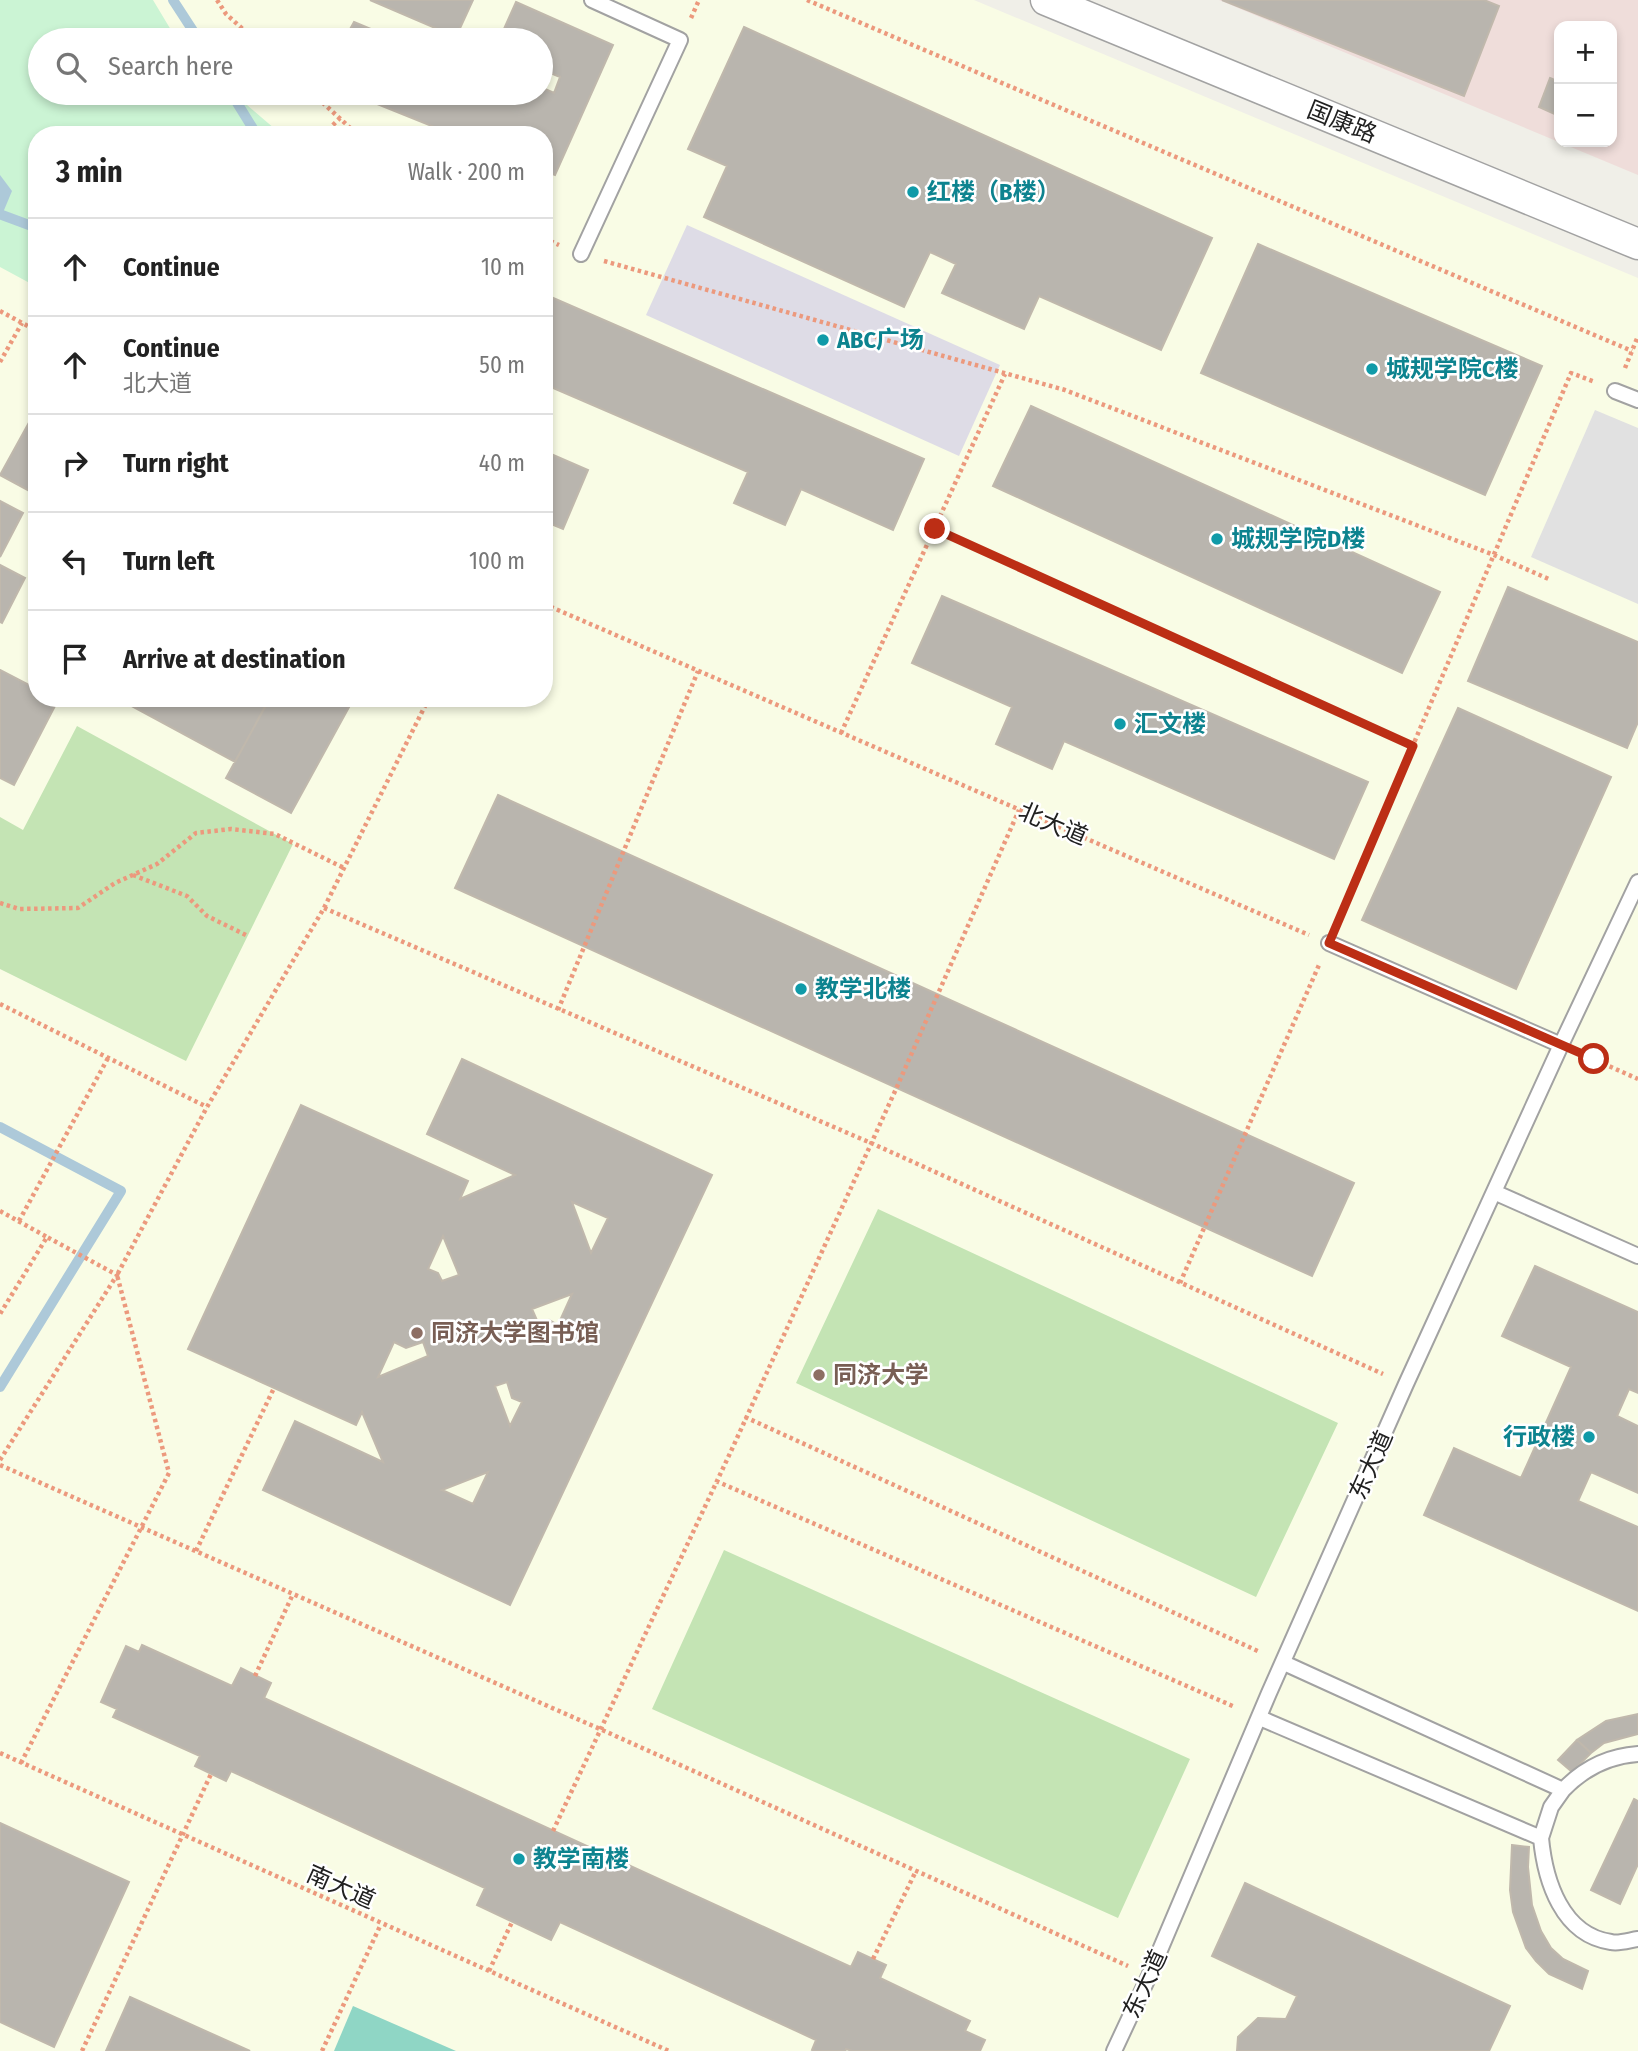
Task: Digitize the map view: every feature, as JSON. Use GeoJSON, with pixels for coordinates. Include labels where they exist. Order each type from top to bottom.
{"type":"FeatureCollection","features":[{"type":"Feature","properties":{"kind":"street","name":"国康路"},"geometry":{"type":"LineString","coordinates":[[1046,0],[1094,14],[1638,244]]}},
{"type":"Feature","properties":{"kind":"lane"},"geometry":{"type":"LineString","coordinates":[[581,254],[680,40],[592,0]]}},
{"type":"Feature","properties":{"kind":"lane"},"geometry":{"type":"LineString","coordinates":[[1615,391],[1638,400]]}},
{"type":"Feature","properties":{"kind":"lane","name":"东大道"},"geometry":{"type":"LineString","coordinates":[[1114,2051],[1406,1384],[1560,1045],[1638,883]]}},
{"type":"Feature","properties":{"kind":"lane"},"geometry":{"type":"LineString","coordinates":[[1329,943],[1560,1045]]}},
{"type":"Feature","properties":{"kind":"lane"},"geometry":{"type":"LineString","coordinates":[[1494,1192],[1638,1256]]}},
{"type":"Feature","properties":{"kind":"lane"},"geometry":{"type":"LineString","coordinates":[[1284,1663],[1563,1790]]}},
{"type":"Feature","properties":{"kind":"lane"},"geometry":{"type":"LineString","coordinates":[[1260,1718],[1541,1838]]}},
{"type":"Feature","properties":{"kind":"lane"},"geometry":{"type":"LineString","coordinates":[[1638,1754],[1617,1755],[1578,1773],[1551,1807],[1541,1838],[1543,1863],[1557,1903],[1581,1932],[1612,1943],[1638,1939]]}},
{"type":"Feature","properties":{"kind":"path"},"geometry":{"type":"LineString","coordinates":[[217,0],[226,14],[242,28]]}},
{"type":"Feature","properties":{"kind":"path"},"geometry":{"type":"LineString","coordinates":[[807,0],[1632,351]]}},
{"type":"Feature","properties":{"kind":"path"},"geometry":{"type":"LineString","coordinates":[[325,105],[348,126]]}},
{"type":"Feature","properties":{"kind":"path"},"geometry":{"type":"LineString","coordinates":[[332,126],[340,118]]}},
{"type":"Feature","properties":{"kind":"path"},"geometry":{"type":"LineString","coordinates":[[553,242],[581,254],[1065,390],[1494,555],[1551,580]]}},
{"type":"Feature","properties":{"kind":"path"},"geometry":{"type":"LineString","coordinates":[[0,311],[28,326]]}},
{"type":"Feature","properties":{"kind":"path"},"geometry":{"type":"LineString","coordinates":[[0,362],[22,323]]}},
{"type":"Feature","properties":{"kind":"path"},"geometry":{"type":"LineString","coordinates":[[1180,1283],[1329,943],[1571,373],[1615,391],[1638,336]]}},
{"type":"Feature","properties":{"kind":"path"},"geometry":{"type":"LineString","coordinates":[[841,733],[1005,374]]}},
{"type":"Feature","properties":{"kind":"path"},"geometry":{"type":"LineString","coordinates":[[935,529],[1413,746]]}},
{"type":"Feature","properties":{"kind":"path","name":"北大道"},"geometry":{"type":"LineString","coordinates":[[553,608],[1329,943]]}},
{"type":"Feature","properties":{"kind":"path"},"geometry":{"type":"LineString","coordinates":[[558,1010],[698,671]]}},
{"type":"Feature","properties":{"kind":"path"},"geometry":{"type":"LineString","coordinates":[[424,707],[324,908],[207,1107],[117,1275],[0,1463],[1149,1976]]}},
{"type":"Feature","properties":{"kind":"path"},"geometry":{"type":"LineString","coordinates":[[553,1830],[897,1089],[1019,810]]}},
{"type":"Feature","properties":{"kind":"path"},"geometry":{"type":"LineString","coordinates":[[0,903],[19,909],[78,908],[115,883],[157,864],[196,833],[231,829],[275,834],[344,868]]}},
{"type":"Feature","properties":{"kind":"path"},"geometry":{"type":"LineString","coordinates":[[132,875],[187,896],[207,916],[248,936]]}},
{"type":"Feature","properties":{"kind":"path"},"geometry":{"type":"LineString","coordinates":[[324,908],[872,1143],[1406,1384]]}},
{"type":"Feature","properties":{"kind":"path"},"geometry":{"type":"LineString","coordinates":[[0,1004],[207,1107]]}},
{"type":"Feature","properties":{"kind":"path"},"geometry":{"type":"LineString","coordinates":[[1560,1045],[1638,1079]]}},
{"type":"Feature","properties":{"kind":"path"},"geometry":{"type":"LineString","coordinates":[[19,1221],[108,1058]]}},
{"type":"Feature","properties":{"kind":"path"},"geometry":{"type":"LineString","coordinates":[[0,1211],[117,1275],[169,1473],[21,1763]]}},
{"type":"Feature","properties":{"kind":"path"},"geometry":{"type":"LineString","coordinates":[[0,1314],[47,1237]]}},
{"type":"Feature","properties":{"kind":"path"},"geometry":{"type":"LineString","coordinates":[[196,1551],[274,1388]]}},
{"type":"Feature","properties":{"kind":"path"},"geometry":{"type":"LineString","coordinates":[[745,1417],[1284,1663]]}},
{"type":"Feature","properties":{"kind":"path"},"geometry":{"type":"LineString","coordinates":[[716,1481],[1260,1718]]}},
{"type":"Feature","properties":{"kind":"path"},"geometry":{"type":"LineString","coordinates":[[255,1675],[293,1594]]}},
{"type":"Feature","properties":{"kind":"path","name":"南大道"},"geometry":{"type":"LineString","coordinates":[[0,1754],[669,2051]]}},
{"type":"Feature","properties":{"kind":"path"},"geometry":{"type":"LineString","coordinates":[[82,2051],[211,1773]]}},
{"type":"Feature","properties":{"kind":"path"},"geometry":{"type":"LineString","coordinates":[[873,1959],[916,1871]]}},
{"type":"Feature","properties":{"kind":"path"},"geometry":{"type":"LineString","coordinates":[[489,1971],[512,1922]]}},
{"type":"Feature","properties":{"kind":"path"},"geometry":{"type":"LineString","coordinates":[[322,2051],[381,1924]]}},
{"type":"Feature","properties":{"kind":"shaded area","name":"同济大学"},"geometry":{"type":"Polygon","coordinates":[[[0,0],[974,0],[1638,278],[1638,2051],[0,2051],[0,0]]]}},
{"type":"Feature","properties":{"kind":"shaded area"},"geometry":{"type":"Polygon","coordinates":[[[1219,0],[1638,0],[1638,175],[1571,147],[1617,147],[1617,21],[1554,21],[1554,140],[1219,0]]]}},
{"type":"Feature","properties":{"kind":"shaded area","name":"ABC广场"},"geometry":{"type":"Polygon","coordinates":[[[687,225],[1000,365],[959,456],[646,315],[687,225]]]}},
{"type":"Feature","properties":{"kind":"shaded area"},"geometry":{"type":"Polygon","coordinates":[[[1595,410],[1638,428],[1638,604],[1531,557],[1595,410]]]}},
{"type":"Feature","properties":{"kind":"green space"},"geometry":{"type":"Polygon","coordinates":[[[0,0],[153,0],[170,28],[28,28],[28,105],[247,105],[272,126],[28,126],[28,282],[0,267],[0,0]]]}},
{"type":"Feature","properties":{"kind":"green space"},"geometry":{"type":"Polygon","coordinates":[[[77,726],[293,844],[186,1061],[0,969],[0,817],[23,830],[77,726]]]}},
{"type":"Feature","properties":{"kind":"green space"},"geometry":{"type":"Polygon","coordinates":[[[878,1209],[1338,1423],[1256,1597],[796,1383],[878,1209]]]}},
{"type":"Feature","properties":{"kind":"green space"},"geometry":{"type":"Polygon","coordinates":[[[724,1550],[1190,1759],[1118,1918],[652,1709],[724,1550]]]}},
{"type":"Feature","properties":{"kind":"green space"},"geometry":{"type":"Polygon","coordinates":[[[353,2006],[456,2051],[334,2051],[353,2006]]]}},
{"type":"Feature","properties":{"kind":"water"},"geometry":{"type":"Polygon","coordinates":[[[0,175],[12,191],[2,215],[0,214],[0,175]]]}},
{"type":"Feature","properties":{"kind":"building"},"geometry":{"type":"Polygon","coordinates":[[[370,0],[473,0],[460,28],[435,28],[370,0]]]}},
{"type":"Feature","properties":{"kind":"building"},"geometry":{"type":"Polygon","coordinates":[[[1222,0],[1484,0],[1499,6],[1464,96],[1222,0]]]}},
{"type":"Feature","properties":{"kind":"building"},"geometry":{"type":"Polygon","coordinates":[[[516,2],[613,45],[555,175],[553,126],[432,126],[380,105],[553,105],[553,93],[560,77],[553,74],[553,28],[504,28],[516,2]]]}},
{"type":"Feature","properties":{"kind":"building"},"geometry":{"type":"Polygon","coordinates":[[[354,22],[368,28],[351,28],[354,22]]]}},
{"type":"Feature","properties":{"kind":"building","name":"红楼（B楼）"},"geometry":{"type":"Polygon","coordinates":[[[744,27],[1212,238],[1161,350],[1039,296],[1024,329],[942,293],[956,264],[930,252],[904,307],[704,217],[727,166],[688,149],[744,27]]]}},
{"type":"Feature","properties":{"kind":"building"},"geometry":{"type":"Polygon","coordinates":[[[1550,78],[1554,80],[1554,114],[1539,107],[1550,78]]]}},
{"type":"Feature","properties":{"kind":"building","name":"城规学院C楼"},"geometry":{"type":"Polygon","coordinates":[[[1258,244],[1542,366],[1485,495],[1201,373],[1258,244]]]}},
{"type":"Feature","properties":{"kind":"building"},"geometry":{"type":"Polygon","coordinates":[[[553,298],[924,459],[893,530],[801,489],[785,525],[734,503],[748,472],[553,388],[553,298]]]}},
{"type":"Feature","properties":{"kind":"building","name":"城规学院D楼"},"geometry":{"type":"Polygon","coordinates":[[[1031,406],[1440,592],[1402,673],[993,486],[1031,406]]]}},
{"type":"Feature","properties":{"kind":"building"},"geometry":{"type":"Polygon","coordinates":[[[28,424],[28,490],[0,475],[28,424]]]}},
{"type":"Feature","properties":{"kind":"building"},"geometry":{"type":"Polygon","coordinates":[[[553,455],[588,470],[563,529],[553,525],[553,455]]]}},
{"type":"Feature","properties":{"kind":"building"},"geometry":{"type":"Polygon","coordinates":[[[0,501],[23,513],[0,557],[0,501]]]}},
{"type":"Feature","properties":{"kind":"building"},"geometry":{"type":"Polygon","coordinates":[[[0,565],[25,578],[2,623],[0,622],[0,565]]]}},
{"type":"Feature","properties":{"kind":"building"},"geometry":{"type":"Polygon","coordinates":[[[1508,587],[1638,642],[1638,722],[1627,748],[1468,681],[1508,587]]]}},
{"type":"Feature","properties":{"kind":"building","name":"汇文楼"},"geometry":{"type":"Polygon","coordinates":[[[942,596],[1368,782],[1334,859],[1064,741],[1052,769],[996,744],[1012,707],[912,663],[942,596]]]}},
{"type":"Feature","properties":{"kind":"building"},"geometry":{"type":"Polygon","coordinates":[[[0,670],[28,684],[28,707],[54,707],[14,785],[0,778],[0,670]]]}},
{"type":"Feature","properties":{"kind":"building"},"geometry":{"type":"Polygon","coordinates":[[[134,707],[265,707],[235,762],[134,707]]]}},
{"type":"Feature","properties":{"kind":"building"},"geometry":{"type":"Polygon","coordinates":[[[265,707],[349,707],[291,813],[226,778],[265,707]]]}},
{"type":"Feature","properties":{"kind":"building"},"geometry":{"type":"Polygon","coordinates":[[[1458,708],[1611,777],[1516,989],[1362,920],[1458,708]]]}},
{"type":"Feature","properties":{"kind":"building","name":"教学北楼"},"geometry":{"type":"Polygon","coordinates":[[[498,795],[1354,1183],[1312,1276],[455,888],[498,795]]]}},
{"type":"Feature","properties":{"kind":"building","name":"同济大学图书馆"},"geometry":{"type":"Polygon","coordinates":[[[462,1059],[712,1175],[510,1605],[263,1490],[295,1421],[383,1462],[362,1412],[356,1425],[188,1349],[301,1105],[468,1181],[460,1199],[515,1175],[427,1134],[462,1059]],[[572,1202],[591,1253],[608,1218],[572,1202]],[[443,1236],[428,1269],[438,1273],[442,1281],[459,1275],[443,1236]],[[572,1294],[532,1309],[539,1325],[549,1320],[558,1325],[572,1294]],[[394,1342],[378,1377],[428,1356],[423,1342],[406,1348],[394,1342]],[[507,1382],[495,1386],[510,1426],[522,1402],[512,1398],[507,1382]],[[488,1472],[442,1490],[473,1504],[488,1472]]]}},
{"type":"Feature","properties":{"kind":"building","name":"行政楼"},"geometry":{"type":"Polygon","coordinates":[[[1535,1266],[1638,1312],[1638,1393],[1629,1389],[1617,1416],[1638,1426],[1638,1493],[1591,1472],[1578,1501],[1638,1527],[1638,1611],[1424,1515],[1454,1448],[1521,1478],[1571,1367],[1502,1336],[1535,1266]]]}},
{"type":"Feature","properties":{"kind":"building","name":"教学南楼"},"geometry":{"type":"Polygon","coordinates":[[[142,1645],[232,1686],[241,1668],[271,1683],[264,1698],[851,1967],[858,1952],[886,1965],[880,1978],[970,2021],[965,2031],[985,2040],[980,2051],[815,2051],[812,2050],[816,2040],[560,1922],[551,1940],[477,1905],[485,1888],[231,1771],[226,1781],[195,1766],[200,1756],[113,1717],[117,1709],[101,1702],[126,1646],[139,1652],[142,1645]]]}},
{"type":"Feature","properties":{"kind":"building"},"geometry":{"type":"Polygon","coordinates":[[[1638,1714],[1638,1734],[1604,1743],[1591,1753],[1577,1740],[1606,1721],[1638,1714]]]}},
{"type":"Feature","properties":{"kind":"building"},"geometry":{"type":"Polygon","coordinates":[[[1577,1740],[1591,1753],[1572,1772],[1558,1760],[1577,1740]]]}},
{"type":"Feature","properties":{"kind":"building"},"geometry":{"type":"Polygon","coordinates":[[[1634,1799],[1638,1801],[1638,1864],[1620,1904],[1591,1890],[1634,1799]]]}},
{"type":"Feature","properties":{"kind":"building"},"geometry":{"type":"Polygon","coordinates":[[[0,1823],[129,1882],[54,2047],[0,2022],[0,1823]]]}},
{"type":"Feature","properties":{"kind":"building"},"geometry":{"type":"Polygon","coordinates":[[[1512,1845],[1529,1847],[1532,1905],[1541,1931],[1551,1948],[1563,1959],[1588,1971],[1582,1989],[1549,1974],[1526,1948],[1513,1912],[1510,1890],[1512,1845]]]}},
{"type":"Feature","properties":{"kind":"building"},"geometry":{"type":"Polygon","coordinates":[[[1245,1883],[1510,2006],[1489,2051],[1237,2051],[1238,2037],[1258,2018],[1286,2019],[1297,1996],[1212,1956],[1245,1883]]]}},
{"type":"Feature","properties":{"kind":"building"},"geometry":{"type":"Polygon","coordinates":[[[130,1997],[250,2051],[106,2051],[130,1997]]]}},
{"type":"Feature","properties":{"kind":"waterway"},"geometry":{"type":"LineString","coordinates":[[173,0],[191,28]]}},
{"type":"Feature","properties":{"kind":"waterway"},"geometry":{"type":"LineString","coordinates":[[238,105],[251,126]]}},
{"type":"Feature","properties":{"kind":"waterway"},"geometry":{"type":"LineString","coordinates":[[2,215],[28,225]]}},
{"type":"Feature","properties":{"kind":"waterway"},"geometry":{"type":"LineString","coordinates":[[0,1127],[121,1191],[0,1387]]}},
{"type":"Feature","properties":{"kind":"place","name":"红楼（B楼）"},"geometry":{"type":"Point","coordinates":[913,192]}},
{"type":"Feature","properties":{"kind":"place","name":"ABC广场"},"geometry":{"type":"Point","coordinates":[823,340]}},
{"type":"Feature","properties":{"kind":"place","name":"城规学院C楼"},"geometry":{"type":"Point","coordinates":[1372,369]}},
{"type":"Feature","properties":{"kind":"place","name":"城规学院D楼"},"geometry":{"type":"Point","coordinates":[1217,539]}},
{"type":"Feature","properties":{"kind":"place","name":"汇文楼"},"geometry":{"type":"Point","coordinates":[1120,724]}},
{"type":"Feature","properties":{"kind":"place","name":"教学北楼"},"geometry":{"type":"Point","coordinates":[801,989]}},
{"type":"Feature","properties":{"kind":"place","name":"同济大学图书馆"},"geometry":{"type":"Point","coordinates":[417,1333]}},
{"type":"Feature","properties":{"kind":"place","name":"同济大学"},"geometry":{"type":"Point","coordinates":[819,1375]}},
{"type":"Feature","properties":{"kind":"place","name":"行政楼"},"geometry":{"type":"Point","coordinates":[1589,1437]}},
{"type":"Feature","properties":{"kind":"place","name":"教学南楼"},"geometry":{"type":"Point","coordinates":[519,1859]}},
{"type":"Feature","properties":{"kind":"route"},"geometry":{"type":"LineString","coordinates":[[935,529],[1413,746],[1329,943],[1594,1059]]}}]}
